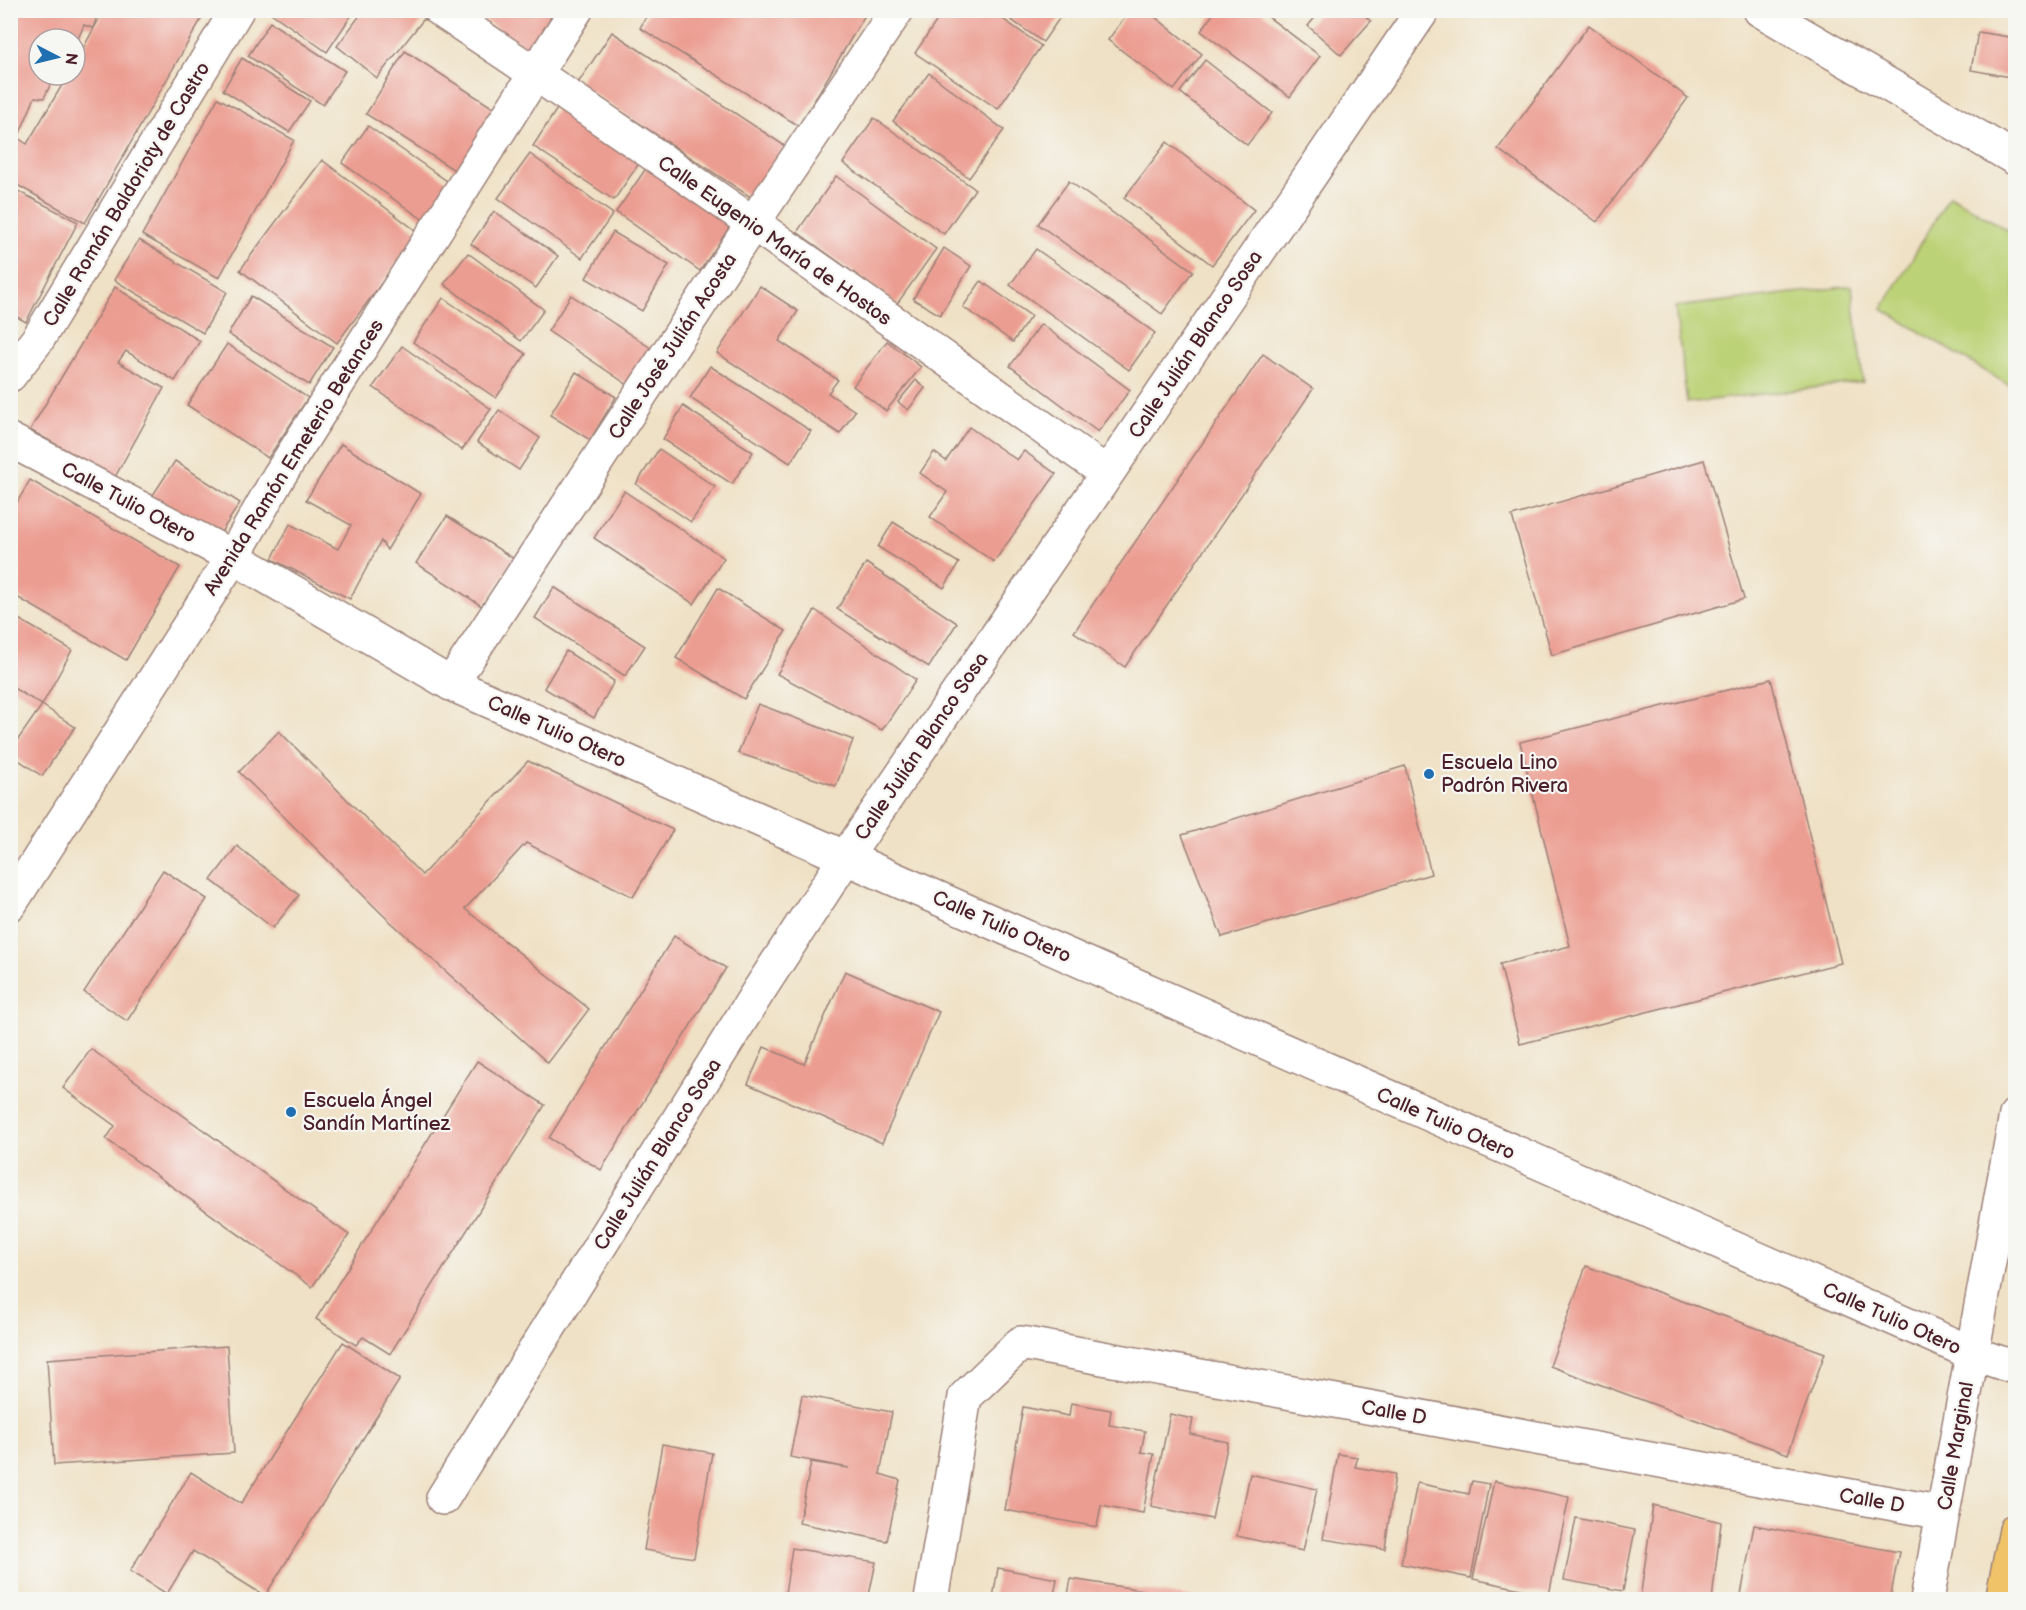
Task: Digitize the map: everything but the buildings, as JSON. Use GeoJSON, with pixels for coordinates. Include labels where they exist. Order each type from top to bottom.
{"type":"FeatureCollection","features":[{"type":"Feature","properties":{"kind":"main road"},"geometry":{"type":"LineString","coordinates":[[2002,1599],[2016,1530]]}},
{"type":"Feature","properties":{"kind":"street","name":"Calle Román Baldorioty de Castro"},"geometry":{"type":"LineString","coordinates":[[10,375],[38,339],[237,10]]}},
{"type":"Feature","properties":{"kind":"street","name":"Calle Eugenio María de Hostos"},"geometry":{"type":"LineString","coordinates":[[440,10],[536,73],[1107,473]]}},
{"type":"Feature","properties":{"kind":"street","name":"Avenida Ramón Emeterio Betances"},"geometry":{"type":"LineString","coordinates":[[10,904],[233,557],[279,476],[576,10]]}},
{"type":"Feature","properties":{"kind":"street","name":"Calle José Julián Acosta"},"geometry":{"type":"LineString","coordinates":[[451,684],[753,224],[897,10]]}},
{"type":"Feature","properties":{"kind":"street","name":"Calle Julián Blanco Sosa"},"geometry":{"type":"LineString","coordinates":[[443,1497],[758,992],[846,857],[1423,10]]}},
{"type":"Feature","properties":{"kind":"street"},"geometry":{"type":"LineString","coordinates":[[1760,10],[2016,159]]}},
{"type":"Feature","properties":{"kind":"street","name":"Calle Tulio Otero"},"geometry":{"type":"LineString","coordinates":[[10,440],[233,557],[451,684],[1972,1353],[2016,1368]]}},
{"type":"Feature","properties":{"kind":"street","name":"Calle Marginal"},"geometry":{"type":"LineString","coordinates":[[1927,1599],[2016,1115]]}},
{"type":"Feature","properties":{"kind":"street","name":"Calle D"},"geometry":{"type":"LineString","coordinates":[[931,1599],[965,1396],[1021,1343],[1943,1513]]}},
{"type":"Feature","properties":{"kind":"green space"},"geometry":{"type":"Polygon","coordinates":[[[1950,195],[2015,235],[2015,389],[1882,309],[1950,195]]]}},
{"type":"Feature","properties":{"kind":"green space"},"geometry":{"type":"Polygon","coordinates":[[[1852,286],[1863,382],[1687,403],[1675,307],[1852,286]]]}},
{"type":"Feature","properties":{"kind":"place","name":"Escuela Lino Padrón Rivera"},"geometry":{"type":"Point","coordinates":[1429,774]}},
{"type":"Feature","properties":{"kind":"place","name":"Escuela Ángel Sandín Martínez"},"geometry":{"type":"Point","coordinates":[291,1112]}}]}
